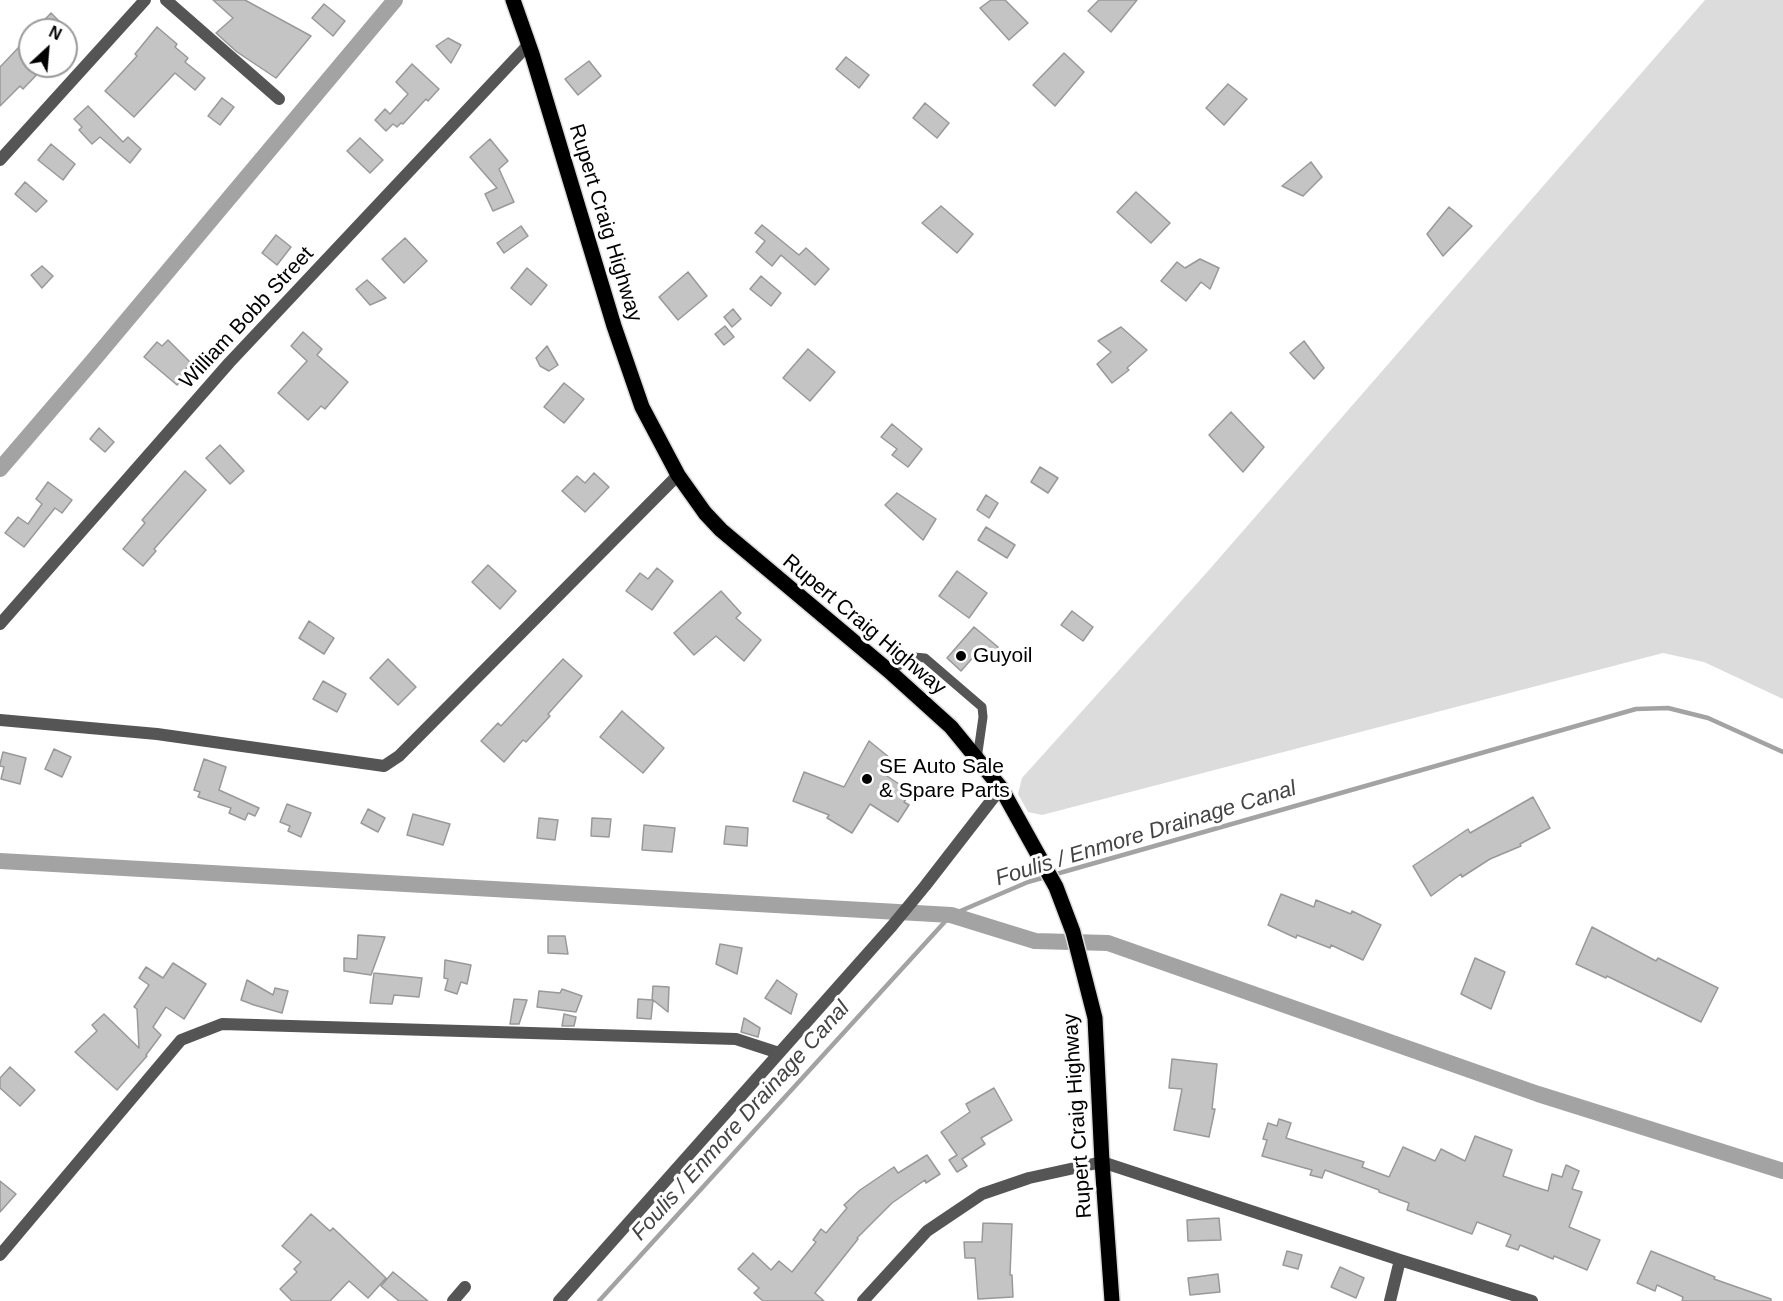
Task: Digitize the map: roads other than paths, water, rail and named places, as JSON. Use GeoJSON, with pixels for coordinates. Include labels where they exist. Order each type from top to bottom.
{"type":"FeatureCollection","features":[{"type":"Feature","properties":{"kind":"main road","name":"Rupert Craig Highway"},"geometry":{"type":"LineString","coordinates":[[513,0],[529,44],[614,326],[642,407],[678,475],[705,513],[721,530],[889,671],[951,727],[1001,788],[1056,887],[1073,932],[1095,1018],[1112,1301]]}},
{"type":"Feature","properties":{"kind":"street"},"geometry":{"type":"LineString","coordinates":[[0,160],[145,0]]}},
{"type":"Feature","properties":{"kind":"street"},"geometry":{"type":"LineString","coordinates":[[166,0],[279,99]]}},
{"type":"Feature","properties":{"kind":"street","name":"William Bobb Street"},"geometry":{"type":"LineString","coordinates":[[0,624],[230,363],[529,44]]}},
{"type":"Feature","properties":{"kind":"street"},"geometry":{"type":"LineString","coordinates":[[0,720],[157,734],[384,766],[399,756],[678,475]]}},
{"type":"Feature","properties":{"kind":"street"},"geometry":{"type":"LineString","coordinates":[[559,1301],[892,926],[926,886],[1001,788]]}},
{"type":"Feature","properties":{"kind":"street"},"geometry":{"type":"LineString","coordinates":[[0,1255],[181,1040],[222,1024],[736,1039],[780,1053]]}},
{"type":"Feature","properties":{"kind":"street"},"geometry":{"type":"LineString","coordinates":[[863,1301],[927,1231],[982,1194],[1029,1178],[1102,1162],[1532,1301]]}},
{"type":"Feature","properties":{"kind":"street"},"geometry":{"type":"LineString","coordinates":[[1390,1301],[1400,1260]]}},
{"type":"Feature","properties":{"kind":"street"},"geometry":{"type":"LineString","coordinates":[[453,1301],[465,1287]]}},
{"type":"Feature","properties":{"kind":"lane"},"geometry":{"type":"LineString","coordinates":[[889,671],[914,657],[925,658],[982,707],[983,717],[976,759]]}},
{"type":"Feature","properties":{"kind":"waterway"},"geometry":{"type":"LineString","coordinates":[[0,469],[395,0]]}},
{"type":"Feature","properties":{"kind":"waterway","name":"Foulis / Enmore Drainage Canal"},"geometry":{"type":"LineString","coordinates":[[599,1301],[951,915],[1028,882],[1636,709],[1668,708],[1708,718],[1783,752]]}},
{"type":"Feature","properties":{"kind":"waterway"},"geometry":{"type":"LineString","coordinates":[[0,861],[951,915],[1035,941],[1108,943],[1538,1094],[1783,1171]]}},
{"type":"Feature","properties":{"kind":"place","name":"Guyoil"},"geometry":{"type":"Point","coordinates":[961,656]}},
{"type":"Feature","properties":{"kind":"place","name":"SE Auto Sale & Spare Parts"},"geometry":{"type":"Point","coordinates":[867,779]}}]}
